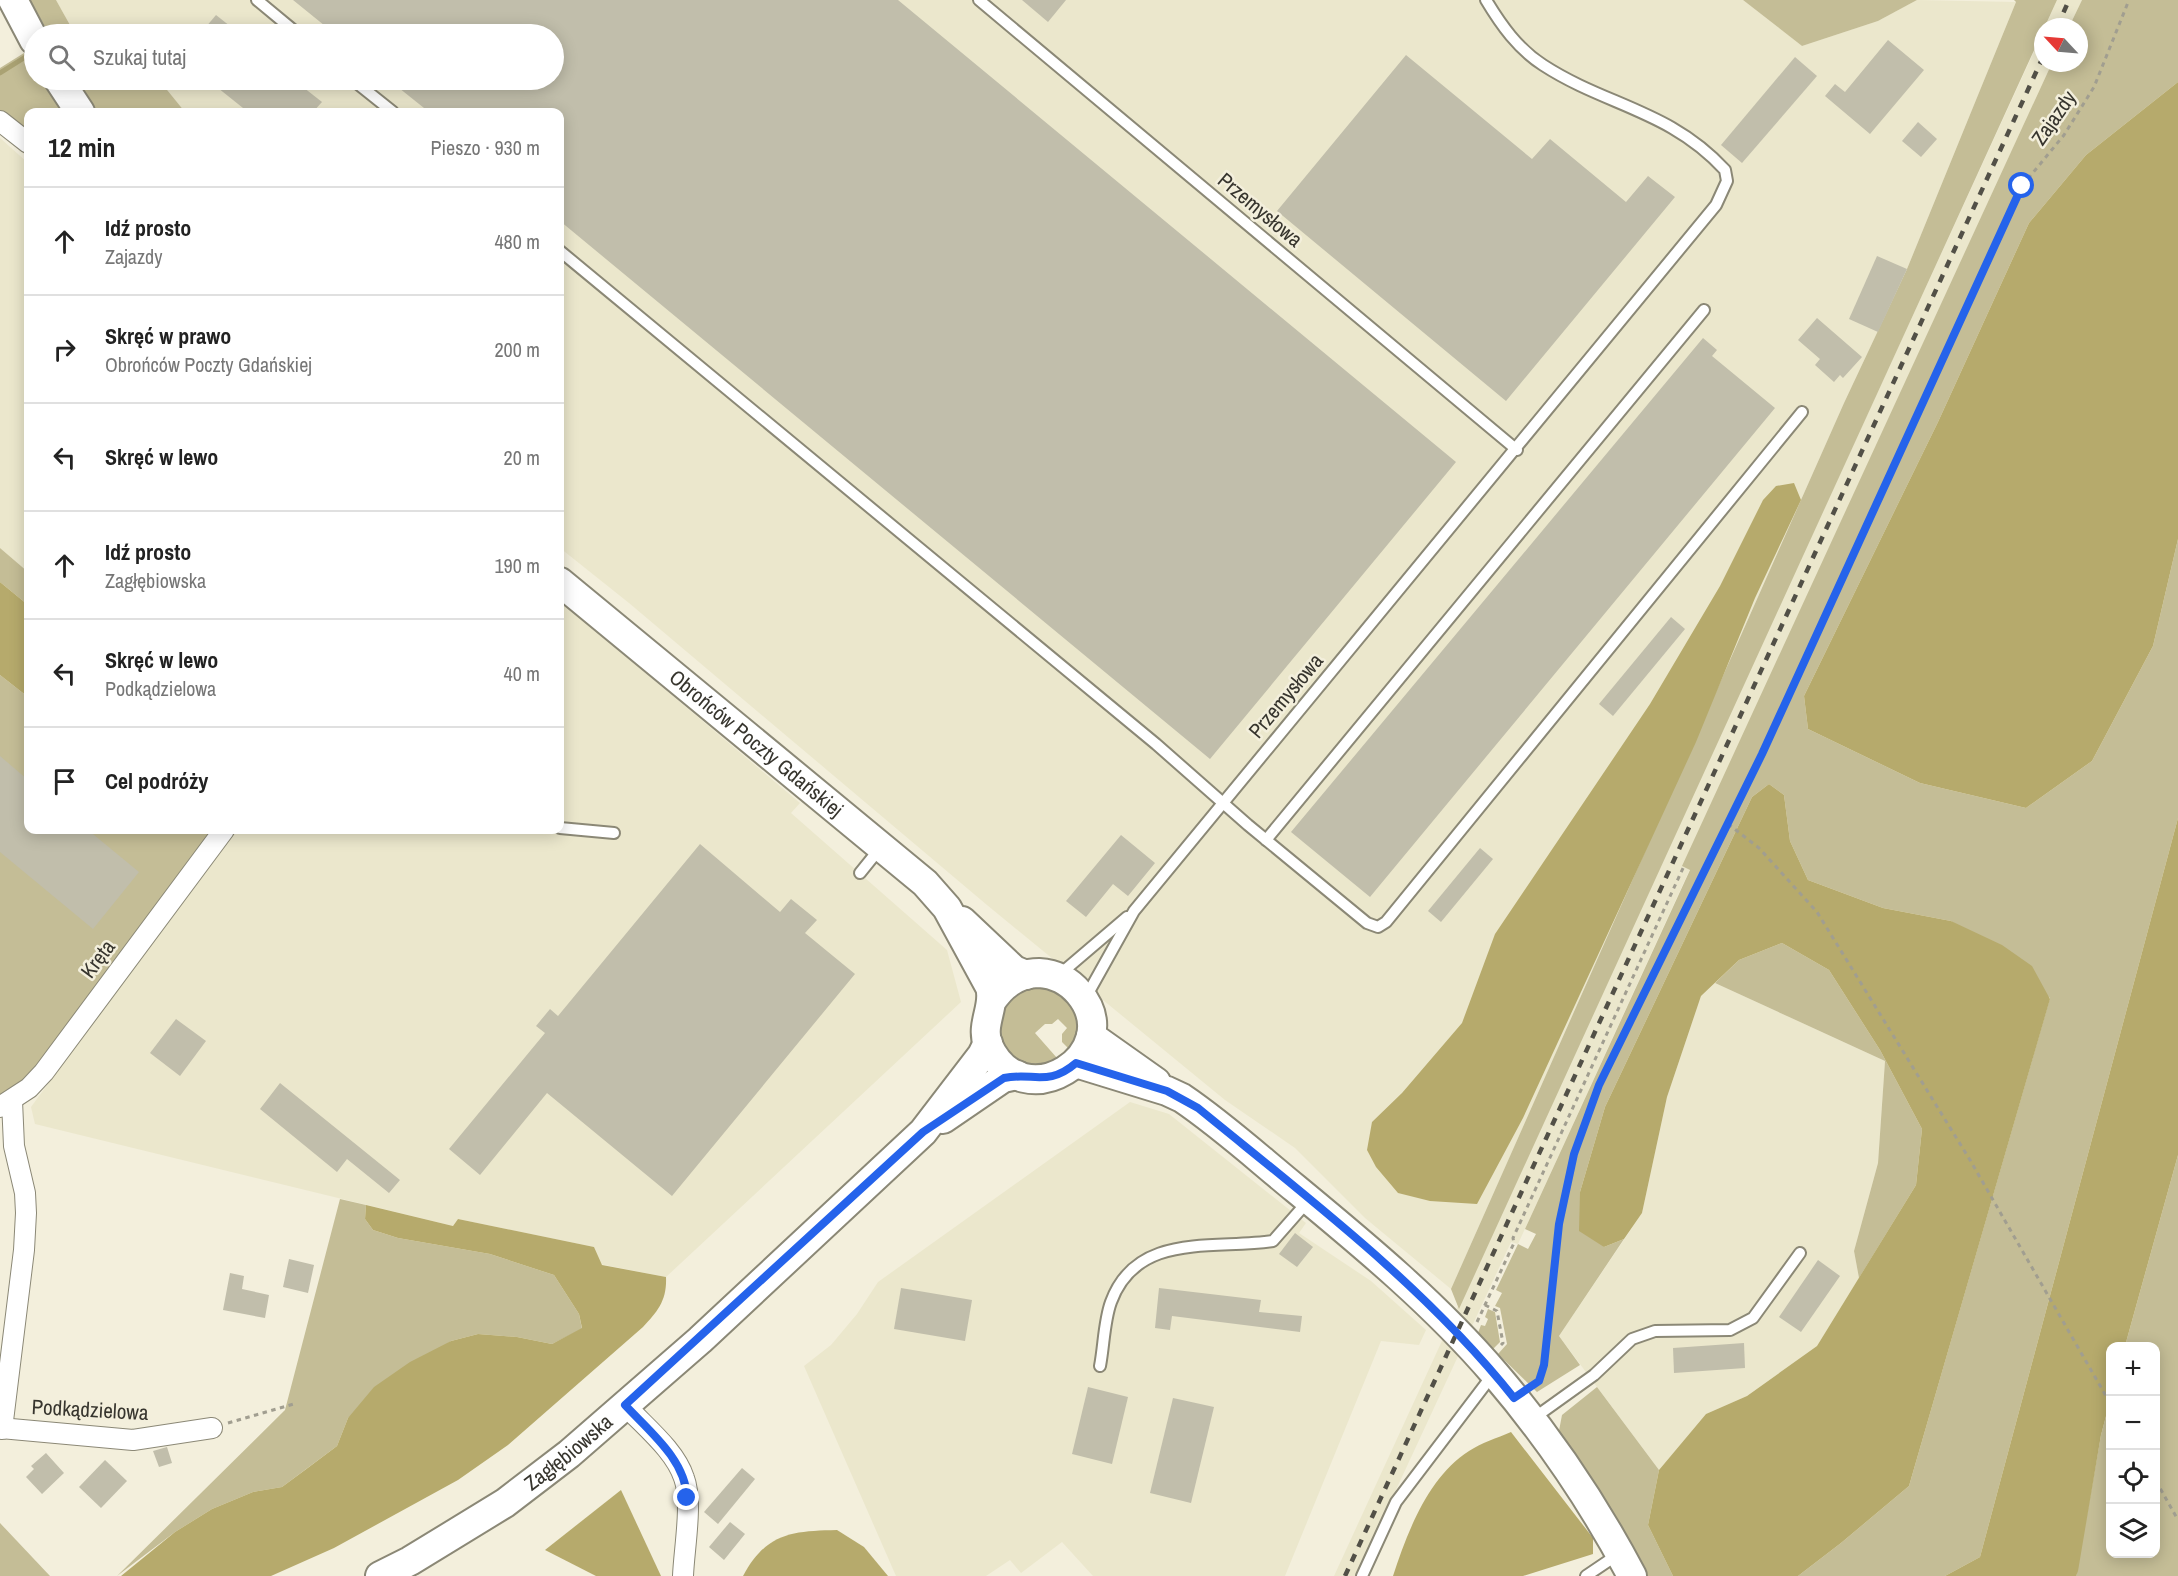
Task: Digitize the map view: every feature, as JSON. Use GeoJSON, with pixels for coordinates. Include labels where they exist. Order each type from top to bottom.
{"type":"FeatureCollection","features":[{"type":"Feature","properties":{"kind":"main road"},"geometry":{"type":"LineString","coordinates":[[13,0],[26,24]]}},
{"type":"Feature","properties":{"kind":"main road"},"geometry":{"type":"LineString","coordinates":[[66,90],[77,108]]}},
{"type":"Feature","properties":{"kind":"main road","name":"Obrońców Poczty Gdańskiej"},"geometry":{"type":"LineString","coordinates":[[564,585],[925,883],[947,908],[1014,970],[1039,975]]}},
{"type":"Feature","properties":{"kind":"main road","name":"Obrońców Poczty Gdańskiej"},"geometry":{"type":"LineString","coordinates":[[947,908],[990,987],[991,1002]]}},
{"type":"Feature","properties":{"kind":"main road"},"geometry":{"type":"LineString","coordinates":[[1039,975],[1068,982],[1086,1003],[1091,1019],[1090,1036],[1076,1063],[1055,1077],[1029,1079],[1017,1075],[996,1060],[988,1043],[986,1017],[991,1002],[1009,982],[1039,975]]}},
{"type":"Feature","properties":{"kind":"main road"},"geometry":{"type":"LineString","coordinates":[[1090,1036],[1167,1091],[1198,1108],[1496,1361],[1522,1409],[1575,1478],[1626,1565]]}},
{"type":"Feature","properties":{"kind":"main road","name":"Zagłębiowska"},"geometry":{"type":"LineString","coordinates":[[923,1132],[982,1055],[988,1043]]}},
{"type":"Feature","properties":{"kind":"main road"},"geometry":{"type":"LineString","coordinates":[[1076,1063],[1167,1091]]}},
{"type":"Feature","properties":{"kind":"main road","name":"Zagłębiowska"},"geometry":{"type":"LineString","coordinates":[[380,1576],[410,1561],[505,1503],[569,1454],[923,1132],[1004,1078],[1017,1075]]}},
{"type":"Feature","properties":{"kind":"street"},"geometry":{"type":"LineString","coordinates":[[0,121],[24,140]]}},
{"type":"Feature","properties":{"kind":"street","name":"Kręta"},"geometry":{"type":"LineString","coordinates":[[6,1104],[44,1072],[221,834]]}},
{"type":"Feature","properties":{"kind":"street"},"geometry":{"type":"LineString","coordinates":[[1,1429],[24,1250],[26,1213],[25,1193],[6,1104]]}},
{"type":"Feature","properties":{"kind":"street"},"geometry":{"type":"LineString","coordinates":[[625,1405],[674,1459],[684,1476],[687,1498],[683,1576]]}},
{"type":"Feature","properties":{"kind":"street","name":"Podkądzielowa"},"geometry":{"type":"LineString","coordinates":[[1,1429],[133,1440],[212,1428]]}},
{"type":"Feature","properties":{"kind":"lane"},"geometry":{"type":"LineString","coordinates":[[257,0],[286,24]]}},
{"type":"Feature","properties":{"kind":"lane","name":"Przemysłowa"},"geometry":{"type":"LineString","coordinates":[[979,0],[1517,450]]}},
{"type":"Feature","properties":{"kind":"lane","name":"Przemysłowa"},"geometry":{"type":"LineString","coordinates":[[1134,911],[1517,450],[1716,205],[1727,181],[1725,170],[1718,162],[1668,124],[1573,81],[1542,64],[1515,40],[1486,0]]}},
{"type":"Feature","properties":{"kind":"lane"},"geometry":{"type":"LineString","coordinates":[[366,90],[388,108]]}},
{"type":"Feature","properties":{"kind":"lane"},"geometry":{"type":"LineString","coordinates":[[564,253],[1156,744],[1266,840],[1367,923],[1378,927],[1386,922],[1802,412]]}},
{"type":"Feature","properties":{"kind":"lane"},"geometry":{"type":"LineString","coordinates":[[1266,840],[1704,310]]}},
{"type":"Feature","properties":{"kind":"lane"},"geometry":{"type":"LineString","coordinates":[[564,828],[614,833]]}},
{"type":"Feature","properties":{"kind":"lane"},"geometry":{"type":"LineString","coordinates":[[860,873],[882,847]]}},
{"type":"Feature","properties":{"kind":"lane"},"geometry":{"type":"LineString","coordinates":[[1039,975],[1065,971],[1134,911]]}},
{"type":"Feature","properties":{"kind":"lane"},"geometry":{"type":"LineString","coordinates":[[1086,1003],[1088,991],[1134,911]]}},
{"type":"Feature","properties":{"kind":"lane"},"geometry":{"type":"LineString","coordinates":[[1100,1366],[1110,1303],[1127,1274],[1150,1258],[1172,1249],[1273,1241],[1309,1200]]}},
{"type":"Feature","properties":{"kind":"lane"},"geometry":{"type":"LineString","coordinates":[[1522,1409],[1593,1375],[1632,1339],[1655,1331],[1730,1330],[1753,1318],[1800,1253]]}},
{"type":"Feature","properties":{"kind":"lane"},"geometry":{"type":"LineString","coordinates":[[1362,1576],[1396,1502],[1496,1361]]}},
{"type":"Feature","properties":{"kind":"lane"},"geometry":{"type":"LineString","coordinates":[[1586,1576],[1626,1565]]}},
{"type":"Feature","properties":{"kind":"path","name":"Zajazdy"},"geometry":{"type":"LineString","coordinates":[[1522,1409],[1539,1381],[1544,1365],[1559,1224],[1574,1154],[1592,1104],[1728,824],[2022,186],[2064,135],[2094,87],[2129,0]]}},
{"type":"Feature","properties":{"kind":"path"},"geometry":{"type":"LineString","coordinates":[[1728,824],[1759,848],[1816,912],[1970,1160],[2106,1396]]}},
{"type":"Feature","properties":{"kind":"path"},"geometry":{"type":"LineString","coordinates":[[1475,1327],[1514,1243],[1513,1238],[1684,866]]}},
{"type":"Feature","properties":{"kind":"path"},"geometry":{"type":"LineString","coordinates":[[1485,1305],[1497,1311],[1503,1343],[1496,1361]]}},
{"type":"Feature","properties":{"kind":"path"},"geometry":{"type":"LineString","coordinates":[[212,1428],[297,1402]]}},
{"type":"Feature","properties":{"kind":"path"},"geometry":{"type":"LineString","coordinates":[[2160,1488],[2178,1520]]}},
{"type":"Feature","properties":{"kind":"shaded area"},"geometry":{"type":"Polygon","coordinates":[[[30,0],[56,0],[69,24],[43,24],[30,0]]]}},
{"type":"Feature","properties":{"kind":"shaded area"},"geometry":{"type":"Polygon","coordinates":[[[56,0],[1743,0],[1802,46],[1878,21],[1917,0],[2016,2],[1907,269],[1844,403],[1451,1289],[1365,1218],[1295,1148],[1225,1100],[987,905],[629,603],[564,551],[564,108],[182,108],[167,90],[564,90],[564,24],[69,24],[56,0]]]}},
{"type":"Feature","properties":{"kind":"shaded area"},"geometry":{"type":"Polygon","coordinates":[[[1743,0],[1917,0],[1878,21],[1802,46],[1743,0]]]}},
{"type":"Feature","properties":{"kind":"shaded area"},"geometry":{"type":"Polygon","coordinates":[[[2014,0],[2057,0],[2049,18],[2034,18],[2034,50],[1459,1309],[1451,1289],[1844,403],[1907,269],[2016,2],[2014,0]]]}},
{"type":"Feature","properties":{"kind":"shaded area"},"geometry":{"type":"Polygon","coordinates":[[[2057,0],[2082,0],[2073,18],[2049,18],[2057,0]]]}},
{"type":"Feature","properties":{"kind":"shaded area"},"geometry":{"type":"Polygon","coordinates":[[[2082,0],[2178,0],[2178,82],[2086,155],[2029,223],[1938,422],[1804,696],[1808,729],[1920,783],[2026,808],[2092,761],[2153,646],[2178,539],[2178,818],[1980,1557],[1945,1576],[1798,1576],[1909,1486],[2050,998],[1951,921],[1883,908],[1808,880],[1790,841],[1784,795],[1769,784],[1752,797],[1605,1107],[1580,1192],[1604,1247],[1624,1239],[1559,1336],[1580,1365],[1537,1392],[1498,1354],[1507,1344],[1500,1308],[1495,1306],[1502,1293],[1496,1290],[1518,1244],[1528,1249],[1536,1234],[1525,1229],[1690,870],[1682,866],[2048,72],[2088,72],[2088,18],[2073,18],[2082,0]]]}},
{"type":"Feature","properties":{"kind":"shaded area"},"geometry":{"type":"Polygon","coordinates":[[[2034,52],[2034,72],[2048,72],[1683,866],[1690,869],[1518,1244],[1511,1242],[1356,1576],[1334,1576],[2034,52]]]}},
{"type":"Feature","properties":{"kind":"shaded area"},"geometry":{"type":"Polygon","coordinates":[[[24,53],[24,90],[49,90],[62,108],[24,108],[24,134],[0,115],[0,68],[24,53]]]}},
{"type":"Feature","properties":{"kind":"shaded area"},"geometry":{"type":"Polygon","coordinates":[[[2178,82],[2178,539],[2153,646],[2092,761],[2026,808],[1920,783],[1808,729],[1804,696],[1938,422],[2029,223],[2086,155],[2178,82]]]}},
{"type":"Feature","properties":{"kind":"shaded area"},"geometry":{"type":"Polygon","coordinates":[[[83,90],[167,90],[182,108],[95,108],[83,90]]]}},
{"type":"Feature","properties":{"kind":"shaded area"},"geometry":{"type":"Polygon","coordinates":[[[0,138],[24,159],[24,569],[0,548],[0,138]]]}},
{"type":"Feature","properties":{"kind":"shaded area"},"geometry":{"type":"Polygon","coordinates":[[[1794,483],[1801,500],[1755,598],[1696,742],[1523,1118],[1477,1204],[1430,1201],[1398,1193],[1376,1167],[1367,1150],[1372,1122],[1402,1093],[1462,1023],[1495,934],[1650,704],[1720,586],[1763,500],[1776,486],[1794,483]]]}},
{"type":"Feature","properties":{"kind":"shaded area"},"geometry":{"type":"Polygon","coordinates":[[[0,548],[24,569],[24,602],[0,582],[0,548]]]}},
{"type":"Feature","properties":{"kind":"shaded area"},"geometry":{"type":"Polygon","coordinates":[[[0,582],[24,602],[24,694],[0,675],[0,582]]]}},
{"type":"Feature","properties":{"kind":"shaded area"},"geometry":{"type":"Polygon","coordinates":[[[564,604],[800,803],[791,813],[947,950],[961,1002],[666,1277],[599,1264],[594,1247],[458,1219],[453,1226],[35,1124],[31,1107],[231,834],[564,834],[564,604]]]}},
{"type":"Feature","properties":{"kind":"shaded area"},"geometry":{"type":"Polygon","coordinates":[[[0,675],[24,694],[24,834],[211,834],[31,1075],[0,1098],[0,675]]]}},
{"type":"Feature","properties":{"kind":"shaded area"},"geometry":{"type":"Polygon","coordinates":[[[1769,784],[1784,795],[1790,841],[1808,880],[1883,908],[1951,921],[2002,945],[2032,966],[2050,999],[1909,1486],[1798,1576],[1673,1576],[1648,1525],[1659,1470],[1706,1414],[1747,1396],[1817,1346],[1916,1185],[1922,1129],[1880,1050],[1829,970],[1782,943],[1739,960],[1701,996],[1667,1097],[1642,1213],[1624,1239],[1604,1247],[1579,1231],[1580,1192],[1605,1107],[1752,797],[1769,784]]]}},
{"type":"Feature","properties":{"kind":"shaded area"},"geometry":{"type":"Polygon","coordinates":[[[2178,818],[2178,1155],[2126,1342],[2106,1342],[2106,1416],[2078,1571],[2076,1576],[1945,1576],[1980,1557],[2178,818]]]}},
{"type":"Feature","properties":{"kind":"shaded area"},"geometry":{"type":"Polygon","coordinates":[[[1782,943],[1829,970],[1880,1050],[1922,1129],[1916,1185],[1859,1278],[1854,1251],[1878,1163],[1885,1061],[1715,983],[1739,960],[1782,943]]]}},
{"type":"Feature","properties":{"kind":"shaded area"},"geometry":{"type":"Polygon","coordinates":[[[1715,983],[1885,1061],[1878,1163],[1854,1251],[1859,1278],[1817,1346],[1747,1396],[1706,1414],[1659,1470],[1559,1336],[1642,1213],[1667,1097],[1701,996],[1715,983]]]}},
{"type":"Feature","properties":{"kind":"shaded area"},"geometry":{"type":"Polygon","coordinates":[[[1040,985],[1068,1001],[1074,1008],[1078,1025],[1073,1048],[1068,1048],[1062,1042],[1062,1034],[1067,1028],[1058,1019],[1052,1024],[1045,1024],[1035,1033],[1057,1058],[1056,1065],[1040,1067],[1026,1065],[1005,1051],[999,1040],[997,1027],[1000,1014],[1013,994],[1040,985]]]}},
{"type":"Feature","properties":{"kind":"shaded area"},"geometry":{"type":"Polygon","coordinates":[[[1130,1102],[1169,1114],[1306,1223],[1299,1233],[1371,1281],[1426,1330],[1419,1345],[1381,1341],[1285,1576],[1093,1576],[1062,1542],[1021,1573],[1010,1560],[986,1576],[896,1576],[804,1366],[831,1345],[857,1314],[878,1282],[1130,1102]]]}},
{"type":"Feature","properties":{"kind":"shaded area"},"geometry":{"type":"Polygon","coordinates":[[[2178,1155],[2178,1576],[2076,1576],[2106,1416],[2106,1558],[2160,1558],[2160,1342],[2126,1342],[2178,1155]]]}},
{"type":"Feature","properties":{"kind":"shaded area"},"geometry":{"type":"Polygon","coordinates":[[[340,1199],[366,1205],[365,1219],[373,1230],[398,1238],[490,1254],[554,1275],[579,1314],[582,1329],[552,1344],[517,1337],[478,1334],[451,1341],[348,1418],[337,1446],[282,1487],[253,1492],[212,1509],[175,1532],[117,1576],[285,1410],[340,1199]]]}},
{"type":"Feature","properties":{"kind":"shaded area"},"geometry":{"type":"Polygon","coordinates":[[[366,1205],[453,1226],[458,1219],[594,1247],[602,1265],[666,1277],[663,1299],[643,1327],[508,1445],[458,1480],[334,1548],[271,1576],[121,1576],[175,1532],[212,1509],[253,1492],[282,1487],[305,1470],[337,1446],[348,1418],[374,1387],[410,1362],[451,1341],[478,1334],[517,1337],[552,1344],[582,1328],[579,1314],[554,1275],[490,1254],[398,1238],[373,1230],[365,1219],[366,1205]]]}},
{"type":"Feature","properties":{"kind":"shaded area"},"geometry":{"type":"Polygon","coordinates":[[[1488,1309],[1495,1312],[1500,1342],[1493,1349],[1478,1333],[1481,1325],[1485,1326],[1488,1319],[1485,1317],[1488,1309]]]}},
{"type":"Feature","properties":{"kind":"shaded area"},"geometry":{"type":"Polygon","coordinates":[[[1597,1387],[1659,1470],[1648,1525],[1673,1576],[1644,1576],[1558,1436],[1562,1415],[1597,1387]]]}},
{"type":"Feature","properties":{"kind":"shaded area"},"geometry":{"type":"Polygon","coordinates":[[[1511,1432],[1593,1538],[1593,1554],[1523,1576],[1393,1576],[1412,1524],[1442,1475],[1469,1451],[1511,1432]]]}},
{"type":"Feature","properties":{"kind":"shaded area"},"geometry":{"type":"Polygon","coordinates":[[[621,1490],[661,1576],[596,1576],[545,1550],[621,1490]]]}},
{"type":"Feature","properties":{"kind":"shaded area"},"geometry":{"type":"Polygon","coordinates":[[[0,1523],[50,1576],[0,1576],[0,1523]]]}},
{"type":"Feature","properties":{"kind":"shaded area"},"geometry":{"type":"Polygon","coordinates":[[[837,1530],[864,1547],[888,1576],[743,1576],[761,1551],[782,1537],[807,1532],[837,1530]]]}},
{"type":"Feature","properties":{"kind":"building"},"geometry":{"type":"Polygon","coordinates":[[[293,0],[898,0],[1456,462],[1210,759],[564,224],[564,108],[424,108],[402,90],[564,90],[564,24],[323,24],[293,0]]]}},
{"type":"Feature","properties":{"kind":"building"},"geometry":{"type":"Polygon","coordinates":[[[1022,0],[1066,0],[1048,22],[1022,0]]]}},
{"type":"Feature","properties":{"kind":"building"},"geometry":{"type":"Polygon","coordinates":[[[216,15],[227,24],[208,24],[216,15]]]}},
{"type":"Feature","properties":{"kind":"building"},"geometry":{"type":"Polygon","coordinates":[[[1888,40],[1924,70],[1870,134],[1825,96],[1835,84],[1845,92],[1888,40]]]}},
{"type":"Feature","properties":{"kind":"building"},"geometry":{"type":"Polygon","coordinates":[[[1406,55],[1532,159],[1550,139],[1626,202],[1648,176],[1675,197],[1506,401],[1277,211],[1406,55]]]}},
{"type":"Feature","properties":{"kind":"building"},"geometry":{"type":"Polygon","coordinates":[[[1795,57],[1817,76],[1742,163],[1721,145],[1795,57]]]}},
{"type":"Feature","properties":{"kind":"building"},"geometry":{"type":"Polygon","coordinates":[[[220,90],[307,90],[322,102],[317,108],[243,108],[220,90]]]}},
{"type":"Feature","properties":{"kind":"building"},"geometry":{"type":"Polygon","coordinates":[[[1918,122],[1937,139],[1921,157],[1902,141],[1918,122]]]}},
{"type":"Feature","properties":{"kind":"building"},"geometry":{"type":"Polygon","coordinates":[[[1877,256],[1907,269],[1878,332],[1849,319],[1877,256]]]}},
{"type":"Feature","properties":{"kind":"building"},"geometry":{"type":"Polygon","coordinates":[[[1817,318],[1862,357],[1843,378],[1840,375],[1834,382],[1815,365],[1820,359],[1798,340],[1817,318]]]}},
{"type":"Feature","properties":{"kind":"building"},"geometry":{"type":"Polygon","coordinates":[[[1703,338],[1717,350],[1712,356],[1775,408],[1370,897],[1291,832],[1703,338]]]}},
{"type":"Feature","properties":{"kind":"building"},"geometry":{"type":"Polygon","coordinates":[[[1671,617],[1685,629],[1613,716],[1599,704],[1671,617]]]}},
{"type":"Feature","properties":{"kind":"building"},"geometry":{"type":"Polygon","coordinates":[[[0,756],[24,777],[24,834],[93,834],[139,872],[93,929],[0,852],[0,756]]]}},
{"type":"Feature","properties":{"kind":"building"},"geometry":{"type":"Polygon","coordinates":[[[1121,835],[1155,863],[1128,896],[1113,884],[1086,917],[1066,901],[1121,835]]]}},
{"type":"Feature","properties":{"kind":"building"},"geometry":{"type":"Polygon","coordinates":[[[700,844],[780,912],[791,899],[817,920],[805,933],[855,974],[672,1196],[547,1093],[480,1175],[449,1149],[545,1033],[536,1026],[550,1009],[558,1016],[700,844]]]}},
{"type":"Feature","properties":{"kind":"building"},"geometry":{"type":"Polygon","coordinates":[[[1480,848],[1493,859],[1441,922],[1428,911],[1480,848]]]}},
{"type":"Feature","properties":{"kind":"building"},"geometry":{"type":"Polygon","coordinates":[[[176,1019],[206,1041],[180,1076],[150,1053],[176,1019]]]}},
{"type":"Feature","properties":{"kind":"building"},"geometry":{"type":"Polygon","coordinates":[[[280,1083],[400,1180],[389,1193],[347,1159],[337,1172],[260,1109],[280,1083]]]}},
{"type":"Feature","properties":{"kind":"building"},"geometry":{"type":"Polygon","coordinates":[[[1295,1233],[1313,1247],[1297,1267],[1279,1254],[1295,1233]]]}},
{"type":"Feature","properties":{"kind":"building"},"geometry":{"type":"Polygon","coordinates":[[[289,1259],[314,1265],[308,1293],[283,1287],[289,1259]]]}},
{"type":"Feature","properties":{"kind":"building"},"geometry":{"type":"Polygon","coordinates":[[[1818,1260],[1840,1276],[1801,1332],[1779,1317],[1818,1260]]]}},
{"type":"Feature","properties":{"kind":"building"},"geometry":{"type":"Polygon","coordinates":[[[230,1273],[244,1276],[242,1289],[269,1295],[265,1318],[223,1310],[230,1273]]]}},
{"type":"Feature","properties":{"kind":"building"},"geometry":{"type":"Polygon","coordinates":[[[901,1288],[972,1300],[965,1341],[894,1329],[901,1288]]]}},
{"type":"Feature","properties":{"kind":"building"},"geometry":{"type":"Polygon","coordinates":[[[1159,1288],[1261,1300],[1259,1312],[1302,1316],[1300,1332],[1172,1316],[1170,1330],[1155,1328],[1159,1288]]]}},
{"type":"Feature","properties":{"kind":"building"},"geometry":{"type":"Polygon","coordinates":[[[1744,1343],[1745,1368],[1674,1373],[1673,1348],[1744,1343]]]}},
{"type":"Feature","properties":{"kind":"building"},"geometry":{"type":"Polygon","coordinates":[[[1088,1387],[1128,1397],[1112,1464],[1072,1454],[1088,1387]]]}},
{"type":"Feature","properties":{"kind":"building"},"geometry":{"type":"Polygon","coordinates":[[[1173,1398],[1214,1407],[1191,1503],[1150,1493],[1173,1398]]]}},
{"type":"Feature","properties":{"kind":"building"},"geometry":{"type":"Polygon","coordinates":[[[167,1447],[172,1463],[159,1467],[153,1451],[167,1447]]]}},
{"type":"Feature","properties":{"kind":"building"},"geometry":{"type":"Polygon","coordinates":[[[46,1453],[64,1473],[42,1494],[26,1477],[34,1469],[31,1466],[46,1453]]]}},
{"type":"Feature","properties":{"kind":"building"},"geometry":{"type":"Polygon","coordinates":[[[105,1460],[127,1481],[101,1508],[79,1487],[105,1460]]]}},
{"type":"Feature","properties":{"kind":"building"},"geometry":{"type":"Polygon","coordinates":[[[742,1468],[755,1479],[718,1524],[704,1512],[742,1468]]]}},
{"type":"Feature","properties":{"kind":"building"},"geometry":{"type":"Polygon","coordinates":[[[730,1522],[745,1534],[724,1560],[709,1547],[730,1522]]]}},
{"type":"Feature","properties":{"kind":"waterway"},"geometry":{"type":"LineString","coordinates":[[0,73],[24,58]]}},
{"type":"Feature","properties":{"kind":"railway"},"geometry":{"type":"LineString","coordinates":[[2061,18],[2069,0]]}},
{"type":"Feature","properties":{"kind":"railway"},"geometry":{"type":"LineString","coordinates":[[1345,1576],[2036,72]]}},
{"type":"Feature","properties":{"kind":"route"},"geometry":{"type":"LineString","coordinates":[[687,1498],[687,1486],[680,1467],[625,1405],[700,1340],[923,1132],[1004,1078],[1017,1075],[1029,1079],[1055,1077],[1076,1063],[1112,1076],[1167,1091],[1198,1108],[1396,1275],[1457,1333],[1514,1398],[1539,1381],[1544,1365],[1559,1224],[1574,1154],[1599,1085],[1762,754],[2022,186]]}}]}
